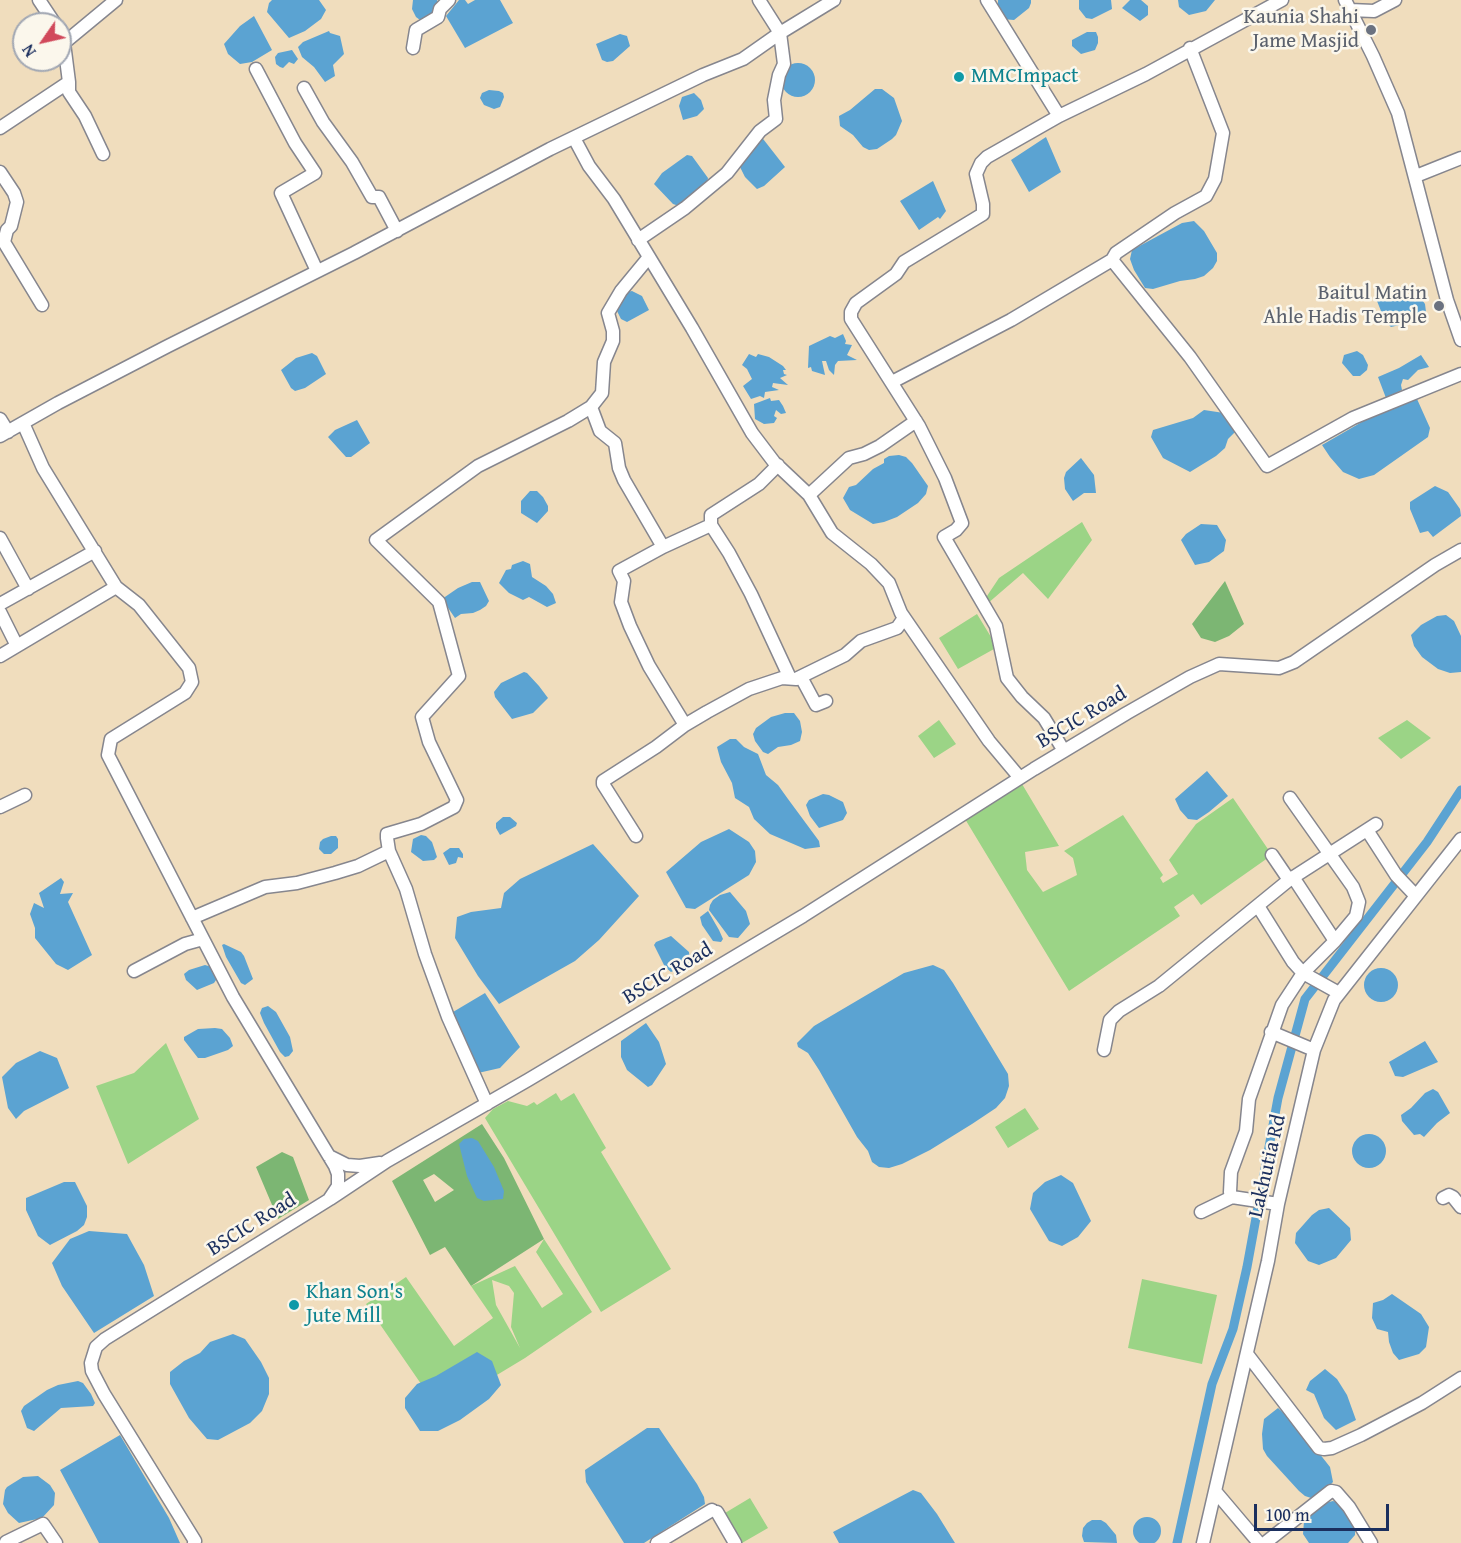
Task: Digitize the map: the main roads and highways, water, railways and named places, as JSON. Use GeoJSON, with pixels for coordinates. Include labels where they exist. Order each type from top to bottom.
{"type":"FeatureCollection","features":[{"type":"Feature","properties":{"kind":"water"},"geometry":{"type":"Polygon","coordinates":[[[272,0],[319,0],[326,10],[321,19],[305,31],[289,38],[267,12],[272,0]]]}},
{"type":"Feature","properties":{"kind":"water"},"geometry":{"type":"Polygon","coordinates":[[[413,0],[437,0],[436,12],[420,20],[412,9],[413,0]]]}},
{"type":"Feature","properties":{"kind":"water"},"geometry":{"type":"Polygon","coordinates":[[[459,0],[465,0],[468,4],[475,0],[500,0],[513,23],[465,48],[446,16],[459,0]]]}},
{"type":"Feature","properties":{"kind":"water"},"geometry":{"type":"Polygon","coordinates":[[[998,0],[1031,0],[1031,3],[1029,8],[1014,20],[1002,19],[998,13],[998,0]]]}},
{"type":"Feature","properties":{"kind":"water"},"geometry":{"type":"Polygon","coordinates":[[[1079,0],[1111,0],[1112,9],[1092,19],[1086,18],[1079,9],[1079,0]]]}},
{"type":"Feature","properties":{"kind":"water"},"geometry":{"type":"Polygon","coordinates":[[[1130,0],[1141,0],[1148,6],[1148,15],[1140,21],[1122,8],[1130,0]]]}},
{"type":"Feature","properties":{"kind":"water"},"geometry":{"type":"Polygon","coordinates":[[[1178,0],[1215,0],[1206,11],[1189,15],[1179,7],[1178,0]]]}},
{"type":"Feature","properties":{"kind":"water"},"geometry":{"type":"Polygon","coordinates":[[[254,16],[272,50],[252,62],[240,64],[228,54],[224,44],[240,26],[254,16]]]}},
{"type":"Feature","properties":{"kind":"water"},"geometry":{"type":"Polygon","coordinates":[[[329,31],[340,36],[344,54],[333,65],[335,76],[325,82],[314,67],[302,57],[298,47],[303,42],[329,31]]]}},
{"type":"Feature","properties":{"kind":"water"},"geometry":{"type":"Polygon","coordinates":[[[1087,32],[1096,32],[1098,43],[1095,50],[1081,54],[1072,46],[1072,40],[1087,32]]]}},
{"type":"Feature","properties":{"kind":"water"},"geometry":{"type":"Polygon","coordinates":[[[620,34],[627,36],[630,46],[613,61],[602,60],[596,44],[620,34]]]}},
{"type":"Feature","properties":{"kind":"water"},"geometry":{"type":"Polygon","coordinates":[[[292,50],[298,59],[294,64],[289,62],[283,68],[276,64],[275,57],[278,53],[292,50]]]}},
{"type":"Feature","properties":{"kind":"water"},"geometry":{"type":"Polygon","coordinates":[[[798,63],[810,68],[815,80],[810,92],[798,97],[786,92],[781,80],[786,68],[798,63]]]}},
{"type":"Feature","properties":{"kind":"water"},"geometry":{"type":"Polygon","coordinates":[[[875,89],[882,89],[894,98],[902,121],[892,139],[877,149],[869,150],[840,126],[839,116],[850,110],[875,89]]]}},
{"type":"Feature","properties":{"kind":"water"},"geometry":{"type":"Polygon","coordinates":[[[489,90],[503,93],[504,97],[500,107],[494,109],[484,105],[480,98],[482,93],[489,90]]]}},
{"type":"Feature","properties":{"kind":"water"},"geometry":{"type":"Polygon","coordinates":[[[694,93],[701,100],[704,109],[697,116],[683,120],[679,106],[682,97],[694,93]]]}},
{"type":"Feature","properties":{"kind":"water"},"geometry":{"type":"Polygon","coordinates":[[[760,135],[785,167],[764,186],[757,189],[745,177],[738,163],[760,135]]]}},
{"type":"Feature","properties":{"kind":"water"},"geometry":{"type":"Polygon","coordinates":[[[1046,137],[1061,172],[1029,192],[1011,160],[1046,137]]]}},
{"type":"Feature","properties":{"kind":"water"},"geometry":{"type":"Polygon","coordinates":[[[687,155],[692,156],[708,178],[707,183],[679,206],[673,204],[654,184],[662,173],[687,155]]]}},
{"type":"Feature","properties":{"kind":"water"},"geometry":{"type":"Polygon","coordinates":[[[933,181],[946,211],[940,219],[938,217],[919,230],[900,201],[933,181]]]}},
{"type":"Feature","properties":{"kind":"water"},"geometry":{"type":"Polygon","coordinates":[[[1194,221],[1204,231],[1217,253],[1217,261],[1213,268],[1204,276],[1195,279],[1153,289],[1145,288],[1130,259],[1132,250],[1182,223],[1194,221]]]}},
{"type":"Feature","properties":{"kind":"water"},"geometry":{"type":"Polygon","coordinates":[[[632,291],[642,296],[649,310],[627,322],[621,319],[615,307],[627,292],[632,291]]]}},
{"type":"Feature","properties":{"kind":"water"},"geometry":{"type":"Polygon","coordinates":[[[1378,291],[1420,297],[1425,304],[1426,312],[1408,323],[1391,327],[1385,321],[1375,296],[1378,291]]]}},
{"type":"Feature","properties":{"kind":"water"},"geometry":{"type":"Polygon","coordinates":[[[843,334],[845,344],[852,345],[847,355],[857,360],[838,361],[834,375],[829,370],[826,361],[822,361],[825,375],[812,371],[811,367],[808,368],[809,346],[830,336],[835,338],[843,334]]]}},
{"type":"Feature","properties":{"kind":"water"},"geometry":{"type":"Polygon","coordinates":[[[1357,351],[1363,355],[1368,365],[1367,370],[1360,376],[1353,376],[1342,363],[1344,355],[1357,351]]]}},
{"type":"Feature","properties":{"kind":"water"},"geometry":{"type":"Polygon","coordinates":[[[312,353],[317,356],[326,374],[305,388],[295,391],[281,370],[296,358],[312,353]]]}},
{"type":"Feature","properties":{"kind":"water"},"geometry":{"type":"Polygon","coordinates":[[[749,354],[756,357],[758,354],[769,357],[783,366],[786,370],[783,370],[784,374],[787,375],[780,378],[788,385],[773,383],[772,387],[779,390],[765,392],[764,398],[760,396],[751,399],[743,386],[752,379],[742,365],[749,354]]]}},
{"type":"Feature","properties":{"kind":"water"},"geometry":{"type":"Polygon","coordinates":[[[1421,355],[1429,367],[1418,370],[1408,380],[1403,379],[1402,390],[1386,398],[1378,377],[1421,355]]]}},
{"type":"Feature","properties":{"kind":"water"},"geometry":{"type":"Polygon","coordinates":[[[770,398],[771,401],[779,400],[786,413],[781,414],[776,410],[774,416],[777,418],[774,423],[764,424],[755,419],[754,404],[770,398]]]}},
{"type":"Feature","properties":{"kind":"water"},"geometry":{"type":"Polygon","coordinates":[[[1417,399],[1430,428],[1428,437],[1374,475],[1359,479],[1343,472],[1322,445],[1367,419],[1417,399]]]}},
{"type":"Feature","properties":{"kind":"water"},"geometry":{"type":"Polygon","coordinates":[[[1204,410],[1224,413],[1235,432],[1228,439],[1225,448],[1216,456],[1190,472],[1163,458],[1151,437],[1153,430],[1193,418],[1204,410]]]}},
{"type":"Feature","properties":{"kind":"water"},"geometry":{"type":"Polygon","coordinates":[[[357,420],[370,443],[351,457],[346,457],[328,437],[335,430],[357,420]]]}},
{"type":"Feature","properties":{"kind":"water"},"geometry":{"type":"Polygon","coordinates":[[[899,455],[906,457],[912,463],[928,486],[926,494],[918,503],[897,517],[873,524],[850,510],[843,498],[849,487],[856,485],[873,469],[884,463],[884,459],[899,455]]]}},
{"type":"Feature","properties":{"kind":"water"},"geometry":{"type":"Polygon","coordinates":[[[1081,458],[1094,475],[1096,493],[1084,493],[1073,501],[1065,489],[1064,478],[1066,472],[1081,458]]]}},
{"type":"Feature","properties":{"kind":"water"},"geometry":{"type":"Polygon","coordinates":[[[1435,486],[1448,492],[1460,509],[1461,516],[1433,537],[1428,531],[1420,533],[1410,509],[1410,502],[1435,486]]]}},
{"type":"Feature","properties":{"kind":"water"},"geometry":{"type":"Polygon","coordinates":[[[530,491],[537,491],[548,506],[548,511],[537,523],[521,513],[521,501],[530,491]]]}},
{"type":"Feature","properties":{"kind":"water"},"geometry":{"type":"Polygon","coordinates":[[[1201,524],[1217,525],[1226,540],[1224,551],[1209,562],[1195,565],[1181,540],[1201,524]]]}},
{"type":"Feature","properties":{"kind":"water"},"geometry":{"type":"Polygon","coordinates":[[[523,561],[530,564],[532,577],[546,586],[553,594],[556,603],[547,607],[529,597],[523,600],[509,593],[499,583],[506,570],[523,561]]]}},
{"type":"Feature","properties":{"kind":"water"},"geometry":{"type":"Polygon","coordinates":[[[472,582],[480,582],[489,601],[480,610],[461,614],[455,618],[442,599],[472,582]]]}},
{"type":"Feature","properties":{"kind":"water"},"geometry":{"type":"Polygon","coordinates":[[[1446,615],[1454,621],[1461,636],[1461,672],[1450,673],[1438,669],[1422,657],[1414,646],[1411,635],[1421,625],[1437,616],[1446,615]]]}},
{"type":"Feature","properties":{"kind":"water"},"geometry":{"type":"Polygon","coordinates":[[[524,672],[548,698],[533,713],[512,719],[495,697],[494,692],[501,683],[524,672]]]}},
{"type":"Feature","properties":{"kind":"water"},"geometry":{"type":"Polygon","coordinates":[[[794,713],[800,721],[802,732],[800,741],[778,747],[768,754],[763,752],[755,741],[753,734],[756,728],[771,717],[794,713]]]}},
{"type":"Feature","properties":{"kind":"water"},"geometry":{"type":"Polygon","coordinates":[[[730,739],[736,739],[744,747],[758,754],[766,775],[778,785],[819,841],[820,847],[805,849],[770,834],[754,819],[749,807],[735,798],[732,783],[721,762],[717,747],[730,739]]]}},
{"type":"Feature","properties":{"kind":"water"},"geometry":{"type":"Polygon","coordinates":[[[1207,771],[1228,796],[1197,820],[1188,819],[1180,810],[1175,799],[1207,771]]]}},
{"type":"Feature","properties":{"kind":"water"},"geometry":{"type":"Polygon","coordinates":[[[823,794],[843,802],[847,813],[843,820],[819,828],[810,816],[806,805],[809,800],[823,794]]]}},
{"type":"Feature","properties":{"kind":"water"},"geometry":{"type":"Polygon","coordinates":[[[503,817],[510,817],[517,823],[516,826],[500,835],[496,823],[503,817]]]}},
{"type":"Feature","properties":{"kind":"water"},"geometry":{"type":"Polygon","coordinates":[[[729,829],[749,842],[755,851],[756,862],[749,875],[695,909],[686,908],[666,872],[701,842],[729,829]]]}},
{"type":"Feature","properties":{"kind":"water"},"geometry":{"type":"Polygon","coordinates":[[[421,835],[426,836],[432,842],[437,857],[434,860],[423,861],[411,852],[413,839],[421,835]]]}},
{"type":"Feature","properties":{"kind":"water"},"geometry":{"type":"Polygon","coordinates":[[[336,836],[338,839],[338,848],[331,854],[324,854],[319,849],[320,842],[336,836]]]}},
{"type":"Feature","properties":{"kind":"water"},"geometry":{"type":"Polygon","coordinates":[[[593,844],[639,896],[599,940],[575,961],[499,1004],[478,976],[455,938],[457,917],[471,912],[501,908],[504,893],[520,879],[593,844]]]}},
{"type":"Feature","properties":{"kind":"water"},"geometry":{"type":"Polygon","coordinates":[[[450,848],[459,848],[463,858],[458,857],[456,863],[449,865],[443,853],[450,848]]]}},
{"type":"Feature","properties":{"kind":"water"},"geometry":{"type":"Polygon","coordinates":[[[61,878],[64,882],[60,894],[73,893],[68,902],[92,955],[68,970],[56,964],[35,938],[35,928],[30,914],[34,903],[44,908],[39,893],[61,878]]]}},
{"type":"Feature","properties":{"kind":"water"},"geometry":{"type":"Polygon","coordinates":[[[730,892],[746,911],[750,924],[738,938],[729,937],[709,910],[713,900],[730,892]]]}},
{"type":"Feature","properties":{"kind":"water"},"geometry":{"type":"Polygon","coordinates":[[[708,911],[723,939],[721,942],[713,941],[702,925],[700,917],[708,911]]]}},
{"type":"Feature","properties":{"kind":"water"},"geometry":{"type":"Polygon","coordinates":[[[671,936],[689,952],[690,964],[671,972],[665,967],[654,945],[671,936]]]}},
{"type":"Feature","properties":{"kind":"water"},"geometry":{"type":"Polygon","coordinates":[[[222,945],[241,952],[244,956],[253,979],[245,985],[241,983],[226,957],[222,945]]]}},
{"type":"Feature","properties":{"kind":"water"},"geometry":{"type":"Polygon","coordinates":[[[205,965],[212,967],[218,977],[214,983],[197,990],[186,980],[184,974],[205,965]]]}},
{"type":"Feature","properties":{"kind":"water"},"geometry":{"type":"Polygon","coordinates":[[[933,965],[944,970],[953,983],[1008,1074],[1009,1086],[1005,1098],[996,1108],[972,1124],[902,1164],[889,1168],[879,1167],[872,1162],[868,1151],[857,1137],[808,1053],[798,1047],[797,1043],[814,1026],[904,973],[933,965]]]}},
{"type":"Feature","properties":{"kind":"water"},"geometry":{"type":"Polygon","coordinates":[[[1381,968],[1393,973],[1398,985],[1393,997],[1381,1002],[1369,997],[1364,985],[1369,973],[1381,968]]]}},
{"type":"Feature","properties":{"kind":"water"},"geometry":{"type":"Polygon","coordinates":[[[485,993],[520,1047],[500,1068],[478,1073],[453,1012],[485,993]]]}},
{"type":"Feature","properties":{"kind":"water"},"geometry":{"type":"Polygon","coordinates":[[[268,1006],[276,1012],[290,1037],[293,1051],[289,1056],[285,1057],[280,1052],[264,1023],[260,1013],[262,1008],[268,1006]]]}},
{"type":"Feature","properties":{"kind":"water"},"geometry":{"type":"Polygon","coordinates":[[[646,1023],[659,1042],[666,1064],[652,1085],[648,1087],[627,1070],[621,1057],[621,1041],[646,1023]]]}},
{"type":"Feature","properties":{"kind":"water"},"geometry":{"type":"Polygon","coordinates":[[[198,1029],[222,1029],[230,1038],[233,1046],[205,1058],[198,1058],[184,1037],[198,1029]]]}},
{"type":"Feature","properties":{"kind":"water"},"geometry":{"type":"Polygon","coordinates":[[[1425,1041],[1438,1062],[1403,1077],[1395,1076],[1389,1062],[1425,1041]]]}},
{"type":"Feature","properties":{"kind":"water"},"geometry":{"type":"Polygon","coordinates":[[[40,1051],[57,1058],[69,1088],[24,1111],[16,1119],[8,1108],[2,1077],[16,1063],[40,1051]]]}},
{"type":"Feature","properties":{"kind":"water"},"geometry":{"type":"Polygon","coordinates":[[[1433,1089],[1438,1092],[1450,1113],[1424,1137],[1420,1134],[1414,1135],[1402,1121],[1401,1115],[1425,1093],[1433,1089]]]}},
{"type":"Feature","properties":{"kind":"water"},"geometry":{"type":"Polygon","coordinates":[[[1369,1134],[1381,1139],[1386,1151],[1381,1163],[1369,1168],[1357,1163],[1352,1151],[1357,1139],[1369,1134]]]}},
{"type":"Feature","properties":{"kind":"water"},"geometry":{"type":"Polygon","coordinates":[[[472,1138],[478,1141],[494,1167],[504,1191],[503,1199],[484,1201],[477,1198],[467,1176],[459,1144],[464,1139],[472,1138]]]}},
{"type":"Feature","properties":{"kind":"water"},"geometry":{"type":"Polygon","coordinates":[[[1061,1175],[1073,1183],[1091,1221],[1078,1237],[1062,1246],[1049,1241],[1030,1209],[1033,1193],[1045,1182],[1061,1175]]]}},
{"type":"Feature","properties":{"kind":"water"},"geometry":{"type":"Polygon","coordinates":[[[64,1182],[75,1182],[87,1206],[87,1217],[84,1225],[77,1231],[50,1245],[38,1236],[26,1210],[26,1198],[64,1182]]]}},
{"type":"Feature","properties":{"kind":"water"},"geometry":{"type":"Polygon","coordinates":[[[1329,1208],[1350,1228],[1351,1240],[1336,1258],[1319,1265],[1308,1261],[1295,1243],[1296,1233],[1312,1215],[1319,1210],[1329,1208]]]}},
{"type":"Feature","properties":{"kind":"water"},"geometry":{"type":"Polygon","coordinates":[[[89,1231],[127,1234],[144,1265],[154,1296],[94,1333],[62,1286],[52,1263],[70,1239],[89,1231]]]}},
{"type":"Feature","properties":{"kind":"water"},"geometry":{"type":"Polygon","coordinates":[[[1392,1294],[1421,1314],[1429,1327],[1426,1347],[1419,1354],[1399,1360],[1393,1353],[1388,1332],[1377,1329],[1372,1318],[1373,1303],[1392,1294]]]}},
{"type":"Feature","properties":{"kind":"water"},"geometry":{"type":"Polygon","coordinates":[[[233,1334],[245,1339],[261,1362],[269,1378],[269,1394],[262,1411],[250,1423],[218,1440],[207,1439],[189,1418],[170,1384],[170,1372],[184,1361],[200,1353],[210,1342],[233,1334]]]}},
{"type":"Feature","properties":{"kind":"water"},"geometry":{"type":"Polygon","coordinates":[[[477,1352],[492,1361],[501,1385],[489,1399],[460,1420],[438,1431],[420,1431],[405,1408],[405,1398],[417,1384],[436,1376],[477,1352]]]}},
{"type":"Feature","properties":{"kind":"water"},"geometry":{"type":"Polygon","coordinates":[[[1325,1369],[1337,1379],[1347,1395],[1356,1420],[1336,1430],[1324,1418],[1314,1394],[1306,1390],[1310,1381],[1325,1369]]]}},
{"type":"Feature","properties":{"kind":"water"},"geometry":{"type":"Polygon","coordinates":[[[78,1381],[83,1383],[91,1394],[95,1403],[93,1406],[61,1408],[34,1431],[27,1428],[21,1411],[24,1406],[47,1390],[78,1381]]]}},
{"type":"Feature","properties":{"kind":"water"},"geometry":{"type":"Polygon","coordinates":[[[1278,1408],[1297,1425],[1330,1467],[1333,1482],[1323,1492],[1311,1498],[1299,1491],[1263,1449],[1264,1419],[1278,1408]]]}},
{"type":"Feature","properties":{"kind":"water"},"geometry":{"type":"Polygon","coordinates":[[[647,1428],[659,1428],[697,1484],[705,1504],[644,1543],[624,1543],[586,1482],[585,1470],[647,1428]]]}},
{"type":"Feature","properties":{"kind":"water"},"geometry":{"type":"Polygon","coordinates":[[[120,1435],[169,1518],[180,1543],[99,1543],[60,1470],[120,1435]]]}},
{"type":"Feature","properties":{"kind":"water"},"geometry":{"type":"Polygon","coordinates":[[[38,1476],[50,1485],[55,1493],[54,1505],[42,1518],[19,1523],[8,1513],[3,1504],[5,1490],[23,1477],[38,1476]]]}},
{"type":"Feature","properties":{"kind":"water"},"geometry":{"type":"Polygon","coordinates":[[[913,1490],[921,1493],[955,1543],[839,1543],[833,1532],[913,1490]]]}},
{"type":"Feature","properties":{"kind":"water"},"geometry":{"type":"Polygon","coordinates":[[[1333,1501],[1339,1503],[1355,1523],[1355,1535],[1348,1543],[1309,1543],[1303,1534],[1304,1521],[1325,1503],[1333,1501]]]}},
{"type":"Feature","properties":{"kind":"water"},"geometry":{"type":"Polygon","coordinates":[[[1147,1517],[1157,1521],[1161,1531],[1157,1541],[1147,1545],[1137,1541],[1133,1531],[1137,1521],[1147,1517]]]}},
{"type":"Feature","properties":{"kind":"water"},"geometry":{"type":"Polygon","coordinates":[[[1092,1520],[1101,1520],[1106,1523],[1116,1535],[1117,1543],[1084,1542],[1083,1528],[1092,1520]]]}},
{"type":"Feature","properties":{"kind":"waterway"},"geometry":{"type":"LineString","coordinates":[[1177,1543],[1212,1384],[1233,1329],[1247,1267],[1278,1098],[1305,999],[1427,842],[1461,790]]}},
{"type":"Feature","properties":{"kind":"place","name":"Kaunia Shahi Jame Masjid"},"geometry":{"type":"Point","coordinates":[1371,30]}},
{"type":"Feature","properties":{"kind":"place","name":"MMCImpact"},"geometry":{"type":"Point","coordinates":[959,77]}},
{"type":"Feature","properties":{"kind":"place","name":"Baitul Matin Ahle Hadis Temple"},"geometry":{"type":"Point","coordinates":[1439,306]}},
{"type":"Feature","properties":{"kind":"place","name":"Khan Son's Jute Mill"},"geometry":{"type":"Point","coordinates":[294,1305]}}]}
